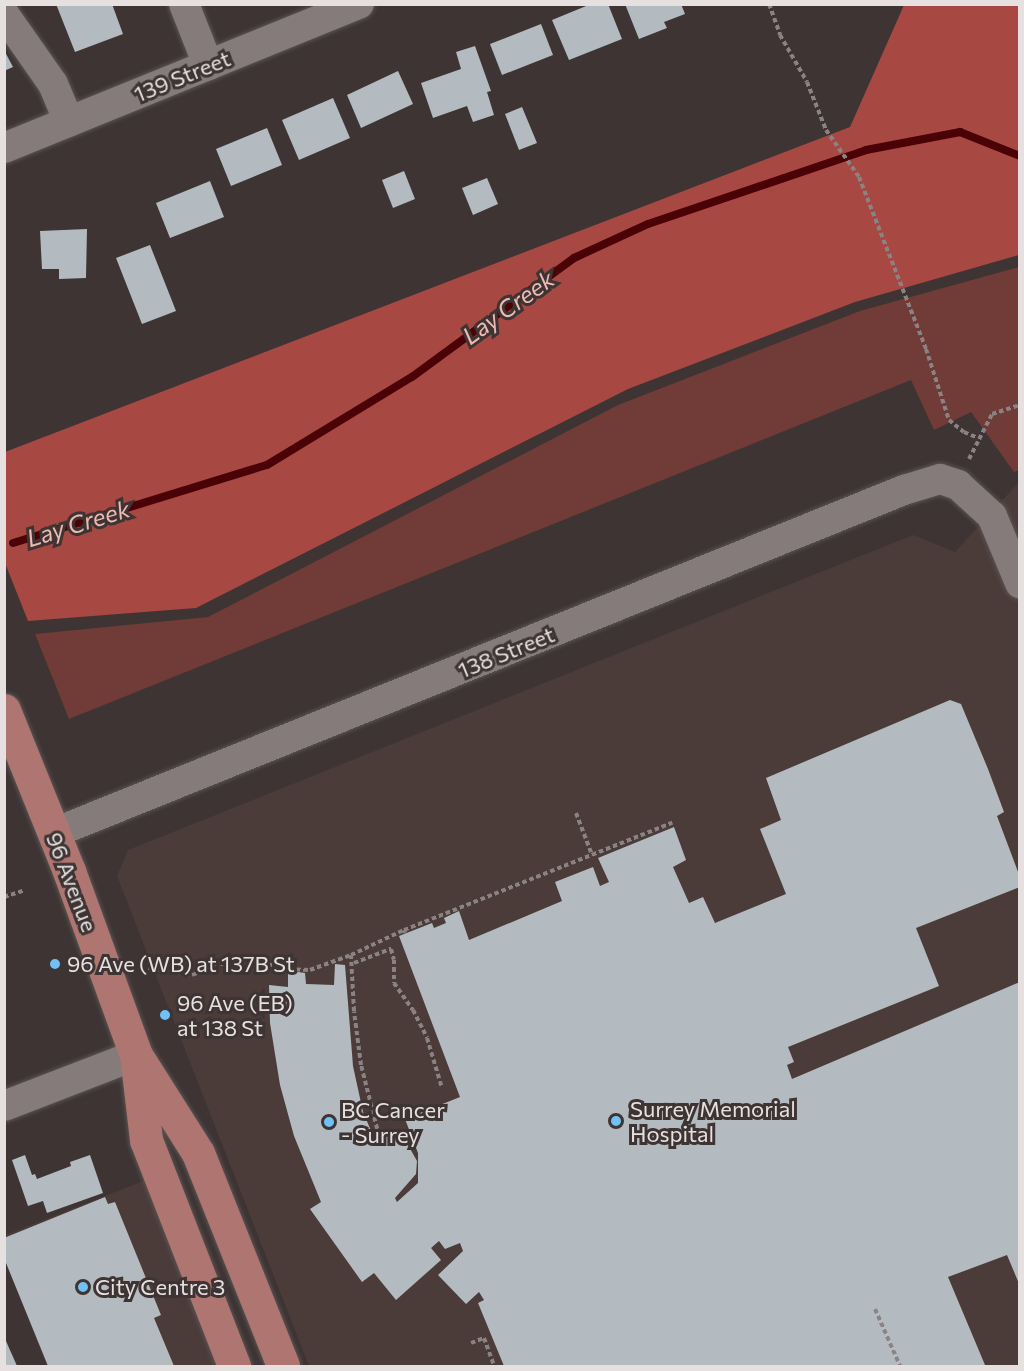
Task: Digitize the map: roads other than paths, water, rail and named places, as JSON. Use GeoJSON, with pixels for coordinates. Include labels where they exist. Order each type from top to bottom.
{"type":"FeatureCollection","features":[{"type":"Feature","properties":{"kind":"main road","name":"96 Avenue"},"geometry":{"type":"LineString","coordinates":[[4,710],[54,833],[136,1056],[198,1153],[283,1366]]}},
{"type":"Feature","properties":{"kind":"main road","name":"96 Avenue"},"geometry":{"type":"LineString","coordinates":[[136,1056],[146,1140],[234,1366]]}},
{"type":"Feature","properties":{"kind":"main road"},"geometry":{"type":"LineString","coordinates":[[146,1140],[182,1171],[260,1366]]}},
{"type":"Feature","properties":{"kind":"street"},"geometry":{"type":"LineString","coordinates":[[184,4],[208,65]]}},
{"type":"Feature","properties":{"kind":"street","name":"139 Street"},"geometry":{"type":"LineString","coordinates":[[4,148],[359,4]]}},
{"type":"Feature","properties":{"kind":"street"},"geometry":{"type":"LineString","coordinates":[[4,14],[53,84],[69,122]]}},
{"type":"Feature","properties":{"kind":"street","name":"138 Street"},"geometry":{"type":"LineString","coordinates":[[54,833],[904,490],[940,480],[958,485],[992,516],[1020,583]]}},
{"type":"Feature","properties":{"kind":"street"},"geometry":{"type":"LineString","coordinates":[[4,1106],[136,1056]]}},
{"type":"Feature","properties":{"kind":"waterway","name":"Lay Creek"},"geometry":{"type":"LineString","coordinates":[[13,543],[267,465],[412,377],[574,258],[648,224],[866,150],[960,132],[1020,156]]}},
{"type":"Feature","properties":{"kind":"place","name":"96 Ave (WB) at 137B St"},"geometry":{"type":"Point","coordinates":[55,964]}},
{"type":"Feature","properties":{"kind":"place","name":"96 Ave (EB) at 138 St"},"geometry":{"type":"Point","coordinates":[165,1015]}},
{"type":"Feature","properties":{"kind":"place","name":"Surrey Memorial Hospital"},"geometry":{"type":"Point","coordinates":[616,1121]}},
{"type":"Feature","properties":{"kind":"place","name":"BC Cancer - Surrey"},"geometry":{"type":"Point","coordinates":[329,1122]}},
{"type":"Feature","properties":{"kind":"place","name":"City Centre 3"},"geometry":{"type":"Point","coordinates":[83,1287]}}]}
